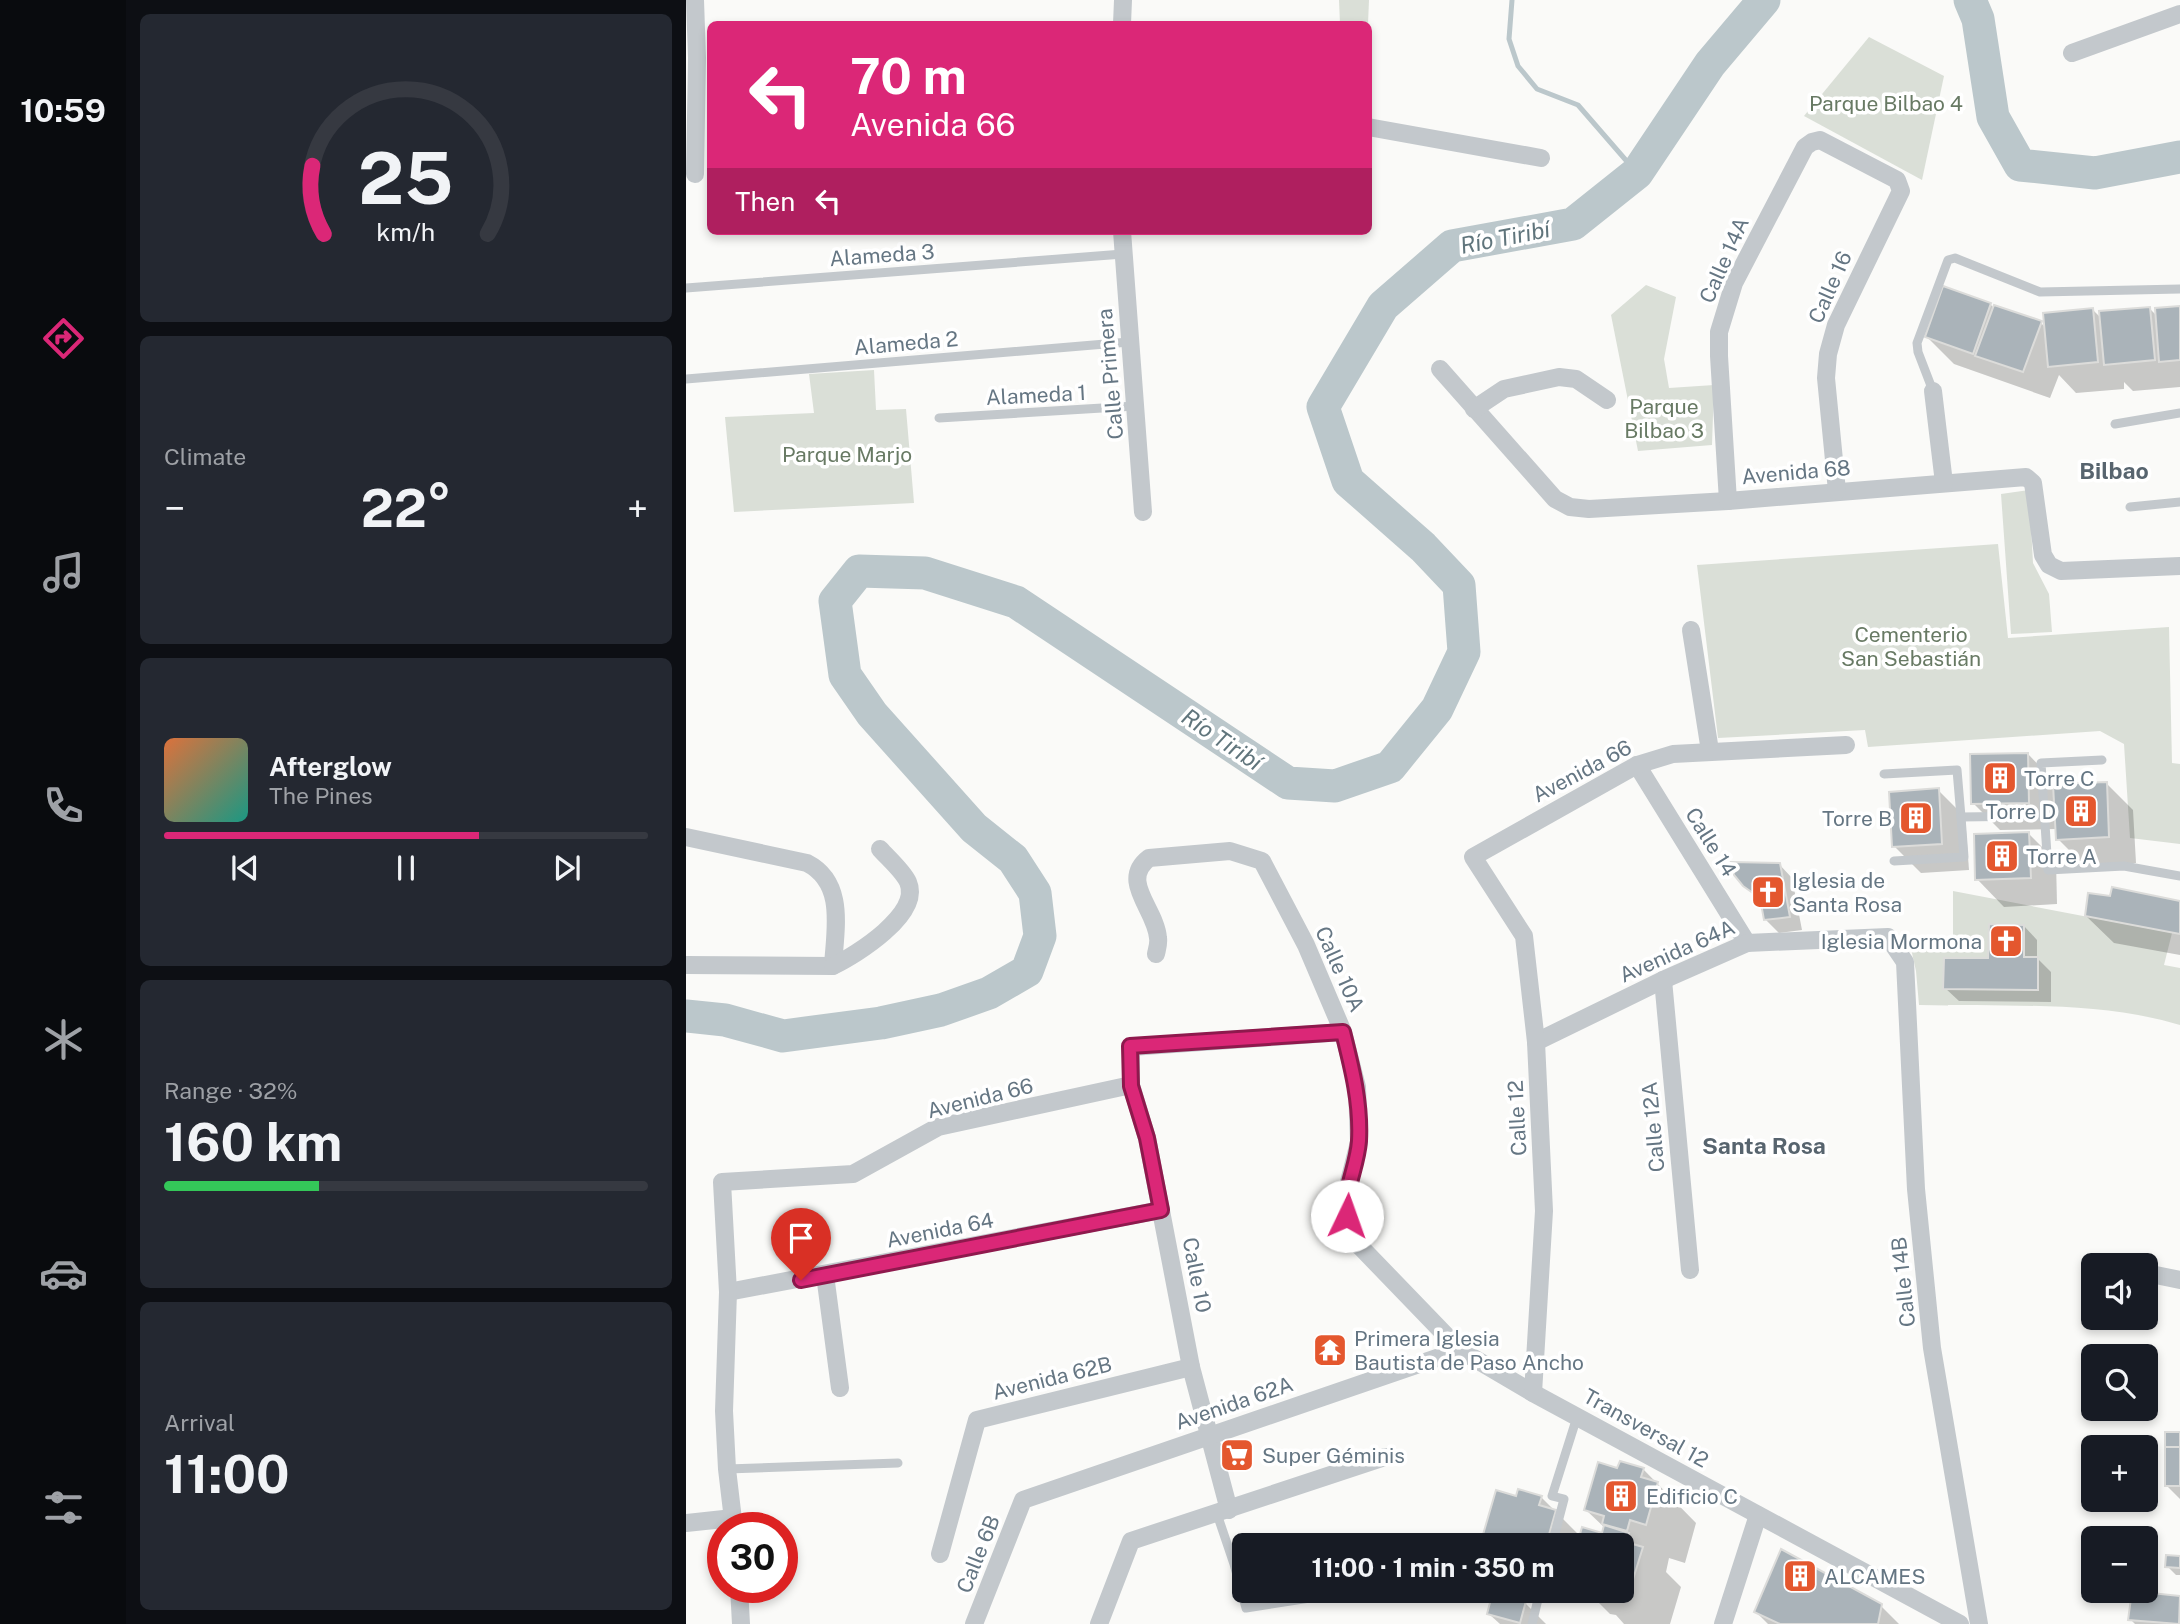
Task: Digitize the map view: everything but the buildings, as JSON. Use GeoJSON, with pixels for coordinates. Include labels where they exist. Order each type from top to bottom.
{"type":"FeatureCollection","features":[{"type":"Feature","properties":{"kind":"street"},"geometry":{"type":"LineString","coordinates":[[695,0],[704,57],[697,173]]}},
{"type":"Feature","properties":{"kind":"street"},"geometry":{"type":"LineString","coordinates":[[1122,21],[1123,0]]}},
{"type":"Feature","properties":{"kind":"street"},"geometry":{"type":"LineString","coordinates":[[2072,53],[2180,15]]}},
{"type":"Feature","properties":{"kind":"street"},"geometry":{"type":"LineString","coordinates":[[1372,128],[1541,158]]}},
{"type":"Feature","properties":{"kind":"street","name":"Calle 14A"},"geometry":{"type":"LineString","coordinates":[[1728,501],[1719,356],[1719,332],[1723,313],[1734,283],[1805,147],[1820,141],[1897,180],[1901,191]]}},
{"type":"Feature","properties":{"kind":"street","name":"Calle 16"},"geometry":{"type":"LineString","coordinates":[[1838,491],[1826,378],[1828,355],[1836,325],[1901,191]]}},
{"type":"Feature","properties":{"kind":"street","name":"Calle Primera"},"geometry":{"type":"LineString","coordinates":[[1122,235],[1143,513]]}},
{"type":"Feature","properties":{"kind":"street"},"geometry":{"type":"LineString","coordinates":[[1440,369],[1474,409],[1504,390],[1559,377],[1576,379],[1607,400]]}},
{"type":"Feature","properties":{"kind":"street"},"geometry":{"type":"LineString","coordinates":[[1933,391],[1944,484]]}},
{"type":"Feature","properties":{"kind":"street","name":"Avenida 68"},"geometry":{"type":"LineString","coordinates":[[1474,409],[1555,499],[1570,507],[1589,509],[1728,501],[2026,477],[2033,483],[2043,555],[2049,565],[2061,571],[2180,566]]}},
{"type":"Feature","properties":{"kind":"street"},"geometry":{"type":"LineString","coordinates":[[1691,630],[1710,751]]}},
{"type":"Feature","properties":{"kind":"street","name":"Avenida 66"},"geometry":{"type":"LineString","coordinates":[[1473,857],[1637,765],[1673,754],[1846,745]]}},
{"type":"Feature","properties":{"kind":"street","name":"Calle 14"},"geometry":{"type":"LineString","coordinates":[[1637,765],[1747,943]]}},
{"type":"Feature","properties":{"kind":"street"},"geometry":{"type":"LineString","coordinates":[[686,836],[807,863],[820,870],[836,904],[833,966]]}},
{"type":"Feature","properties":{"kind":"street"},"geometry":{"type":"LineString","coordinates":[[686,965],[833,966],[852,957],[896,923],[909,896],[909,883],[880,849]]}},
{"type":"Feature","properties":{"kind":"street","name":"Calle 10A"},"geometry":{"type":"LineString","coordinates":[[1156,954],[1158,937],[1135,877],[1139,866],[1149,858],[1230,851],[1262,861],[1307,945],[1343,1032],[1357,1087],[1359,1142],[1345,1198],[1349,1235],[1460,1350]]}},
{"type":"Feature","properties":{"kind":"street","name":"Calle 12"},"geometry":{"type":"LineString","coordinates":[[1473,857],[1524,936],[1536,1042],[1544,1211],[1533,1392]]}},
{"type":"Feature","properties":{"kind":"street","name":"Avenida 64A"},"geometry":{"type":"LineString","coordinates":[[1536,1042],[1663,979],[1747,943],[1888,937]]}},
{"type":"Feature","properties":{"kind":"street","name":"Calle 14B"},"geometry":{"type":"LineString","coordinates":[[1888,937],[1905,962],[1916,1189],[1932,1348],[1979,1624]]}},
{"type":"Feature","properties":{"kind":"street","name":"Calle 12A"},"geometry":{"type":"LineString","coordinates":[[1663,979],[1690,1270]]}},
{"type":"Feature","properties":{"kind":"street","name":"Calle 10"},"geometry":{"type":"LineString","coordinates":[[1223,1512],[1210,1435],[1191,1367],[1147,1138],[1131,1086],[1130,1046],[1343,1032]]}},
{"type":"Feature","properties":{"kind":"street","name":"Avenida 66"},"geometry":{"type":"LineString","coordinates":[[728,1292],[722,1182],[853,1174],[938,1127],[1131,1086]]}},
{"type":"Feature","properties":{"kind":"street","name":"Avenida 64"},"geometry":{"type":"LineString","coordinates":[[728,1292],[1161,1210]]}},
{"type":"Feature","properties":{"kind":"street"},"geometry":{"type":"LineString","coordinates":[[825,1275],[839,1388]]}},
{"type":"Feature","properties":{"kind":"street"},"geometry":{"type":"LineString","coordinates":[[2158,1275],[2180,1280]]}},
{"type":"Feature","properties":{"kind":"street"},"geometry":{"type":"LineString","coordinates":[[728,1292],[724,1411],[733,1512]]}},
{"type":"Feature","properties":{"kind":"street","name":"Transversal 12"},"geometry":{"type":"LineString","coordinates":[[1460,1350],[1960,1624]]}},
{"type":"Feature","properties":{"kind":"street","name":"Avenida 62A"},"geometry":{"type":"LineString","coordinates":[[1023,1500],[1460,1350]]}},
{"type":"Feature","properties":{"kind":"street","name":"Avenida 62B"},"geometry":{"type":"LineString","coordinates":[[940,1553],[977,1420],[1191,1367]]}},
{"type":"Feature","properties":{"kind":"street"},"geometry":{"type":"LineString","coordinates":[[1100,1624],[1131,1541],[1385,1457]]}},
{"type":"Feature","properties":{"kind":"street","name":"Calle 6B"},"geometry":{"type":"LineString","coordinates":[[974,1624],[1023,1500]]}},
{"type":"Feature","properties":{"kind":"street"},"geometry":{"type":"LineString","coordinates":[[1723,1624],[1758,1515]]}},
{"type":"Feature","properties":{"kind":"street"},"geometry":{"type":"LineString","coordinates":[[686,1523],[707,1523]]}},
{"type":"Feature","properties":{"kind":"street"},"geometry":{"type":"LineString","coordinates":[[739,1603],[741,1624]]}},
{"type":"Feature","properties":{"kind":"lane","name":"Alameda 3"},"geometry":{"type":"LineString","coordinates":[[686,288],[1123,254]]}},
{"type":"Feature","properties":{"kind":"lane"},"geometry":{"type":"LineString","coordinates":[[1933,391],[1917,343],[1948,260],[1955,258],[2040,292],[2180,289]]}},
{"type":"Feature","properties":{"kind":"lane","name":"Alameda 2"},"geometry":{"type":"LineString","coordinates":[[686,379],[1129,342]]}},
{"type":"Feature","properties":{"kind":"lane","name":"Alameda 1"},"geometry":{"type":"LineString","coordinates":[[939,418],[1135,406]]}},
{"type":"Feature","properties":{"kind":"lane"},"geometry":{"type":"LineString","coordinates":[[2115,424],[2180,413]]}},
{"type":"Feature","properties":{"kind":"lane"},"geometry":{"type":"LineString","coordinates":[[2130,507],[2180,502]]}},
{"type":"Feature","properties":{"kind":"lane"},"geometry":{"type":"LineString","coordinates":[[2102,760],[2041,763],[2048,870],[2124,866],[2180,876]]}},
{"type":"Feature","properties":{"kind":"lane"},"geometry":{"type":"LineString","coordinates":[[1884,774],[1957,770],[1964,857],[1894,862]]}},
{"type":"Feature","properties":{"kind":"lane"},"geometry":{"type":"LineString","coordinates":[[1961,817],[2044,816]]}},
{"type":"Feature","properties":{"kind":"lane"},"geometry":{"type":"LineString","coordinates":[[1555,1533],[1564,1499],[1552,1496],[1577,1416]]}},
{"type":"Feature","properties":{"kind":"lane"},"geometry":{"type":"LineString","coordinates":[[727,1469],[898,1463]]}},
{"type":"Feature","properties":{"kind":"lane"},"geometry":{"type":"LineString","coordinates":[[1223,1512],[1232,1550]]}},
{"type":"Feature","properties":{"kind":"lane"},"geometry":{"type":"LineString","coordinates":[[1245,1603],[1246,1608],[1278,1603]]}},
{"type":"Feature","properties":{"kind":"lane"},"geometry":{"type":"LineString","coordinates":[[1532,1624],[1538,1603]]}},
{"type":"Feature","properties":{"kind":"green space"},"geometry":{"type":"Polygon","coordinates":[[[1339,0],[1369,0],[1368,21],[1340,21],[1339,0]]]}},
{"type":"Feature","properties":{"kind":"green space","name":"Parque Bilbao 4"},"geometry":{"type":"Polygon","coordinates":[[[1869,37],[1944,76],[1922,180],[1804,116],[1869,37]]]}},
{"type":"Feature","properties":{"kind":"green space","name":"Parque Bilbao 3"},"geometry":{"type":"Polygon","coordinates":[[[1646,285],[1676,297],[1664,359],[1669,388],[1714,385],[1712,445],[1638,451],[1611,315],[1646,285]]]}},
{"type":"Feature","properties":{"kind":"green space","name":"Parque Marjo"},"geometry":{"type":"Polygon","coordinates":[[[874,370],[876,410],[906,409],[914,503],[734,512],[725,417],[814,413],[809,374],[874,370]]]}},
{"type":"Feature","properties":{"kind":"green space"},"geometry":{"type":"Polygon","coordinates":[[[2029,490],[2033,563],[2049,594],[2052,632],[2011,634],[2001,494],[2029,490]]]}},
{"type":"Feature","properties":{"kind":"green space","name":"Cementerio San Sebastián"},"geometry":{"type":"Polygon","coordinates":[[[1998,544],[2008,638],[2169,627],[2172,763],[2180,764],[2180,844],[2130,838],[2124,744],[2100,731],[1868,747],[1865,730],[1718,738],[1697,565],[1998,544]]]}},
{"type":"Feature","properties":{"kind":"green space"},"geometry":{"type":"Polygon","coordinates":[[[1953,891],[2172,933],[2164,965],[2180,968],[2180,1025],[2148,1017],[2084,1008],[1919,1005],[1910,944],[1953,941],[1953,891]]]}},
{"type":"Feature","properties":{"kind":"waterway"},"geometry":{"type":"LineString","coordinates":[[1512,0],[1509,39],[1518,66],[1537,89],[1578,105],[1637,173]]}},
{"type":"Feature","properties":{"kind":"waterway","name":"Río Tiribí"},"geometry":{"type":"LineString","coordinates":[[686,1016],[725,1020],[783,1036],[881,1023],[941,1010],[989,993],[1027,971],[1040,936],[1035,893],[1013,859],[974,828],[872,714],[845,675],[835,601],[859,571],[925,573],[1016,602],[1288,783],[1335,786],[1390,767],[1437,709],[1464,652],[1459,585],[1423,547],[1348,481],[1323,407],[1383,306],[1452,246],[1573,224],[1637,173],[1710,64],[1764,0]]}},
{"type":"Feature","properties":{"kind":"waterway","name":"Río Tiribí"},"geometry":{"type":"LineString","coordinates":[[1970,0],[1978,19],[1993,117],[2020,165],[2095,173],[2180,157]]}},
{"type":"Feature","properties":{"kind":"place","name":"Torre C"},"geometry":{"type":"Point","coordinates":[2000,778]}},
{"type":"Feature","properties":{"kind":"place","name":"Torre D"},"geometry":{"type":"Point","coordinates":[2081,811]}},
{"type":"Feature","properties":{"kind":"place","name":"Torre B"},"geometry":{"type":"Point","coordinates":[1916,818]}},
{"type":"Feature","properties":{"kind":"place","name":"Torre A"},"geometry":{"type":"Point","coordinates":[2002,856]}},
{"type":"Feature","properties":{"kind":"place","name":"Iglesia de Santa Rosa"},"geometry":{"type":"Point","coordinates":[1768,892]}},
{"type":"Feature","properties":{"kind":"place","name":"Iglesia Mormona"},"geometry":{"type":"Point","coordinates":[2006,941]}},
{"type":"Feature","properties":{"kind":"place","name":"Primera Iglesia Bautista de Paso Ancho"},"geometry":{"type":"Point","coordinates":[1330,1350]}},
{"type":"Feature","properties":{"kind":"place","name":"Super Géminis"},"geometry":{"type":"Point","coordinates":[1237,1455]}},
{"type":"Feature","properties":{"kind":"place","name":"Edificio C"},"geometry":{"type":"Point","coordinates":[1621,1496]}},
{"type":"Feature","properties":{"kind":"place","name":"ALCAMES"},"geometry":{"type":"Point","coordinates":[1800,1576]}},
{"type":"Feature","properties":{"kind":"district","name":"Bilbao"},"geometry":{"type":"Point","coordinates":[2114,470]}},
{"type":"Feature","properties":{"kind":"district","name":"Santa Rosa"},"geometry":{"type":"Point","coordinates":[1764,1145]}},
{"type":"Feature","properties":{"kind":"route"},"geometry":{"type":"LineString","coordinates":[[801,1280],[1161,1210],[1147,1138],[1131,1086],[1130,1046],[1343,1032],[1357,1087],[1359,1142],[1345,1198],[1347,1216]]}}]}
